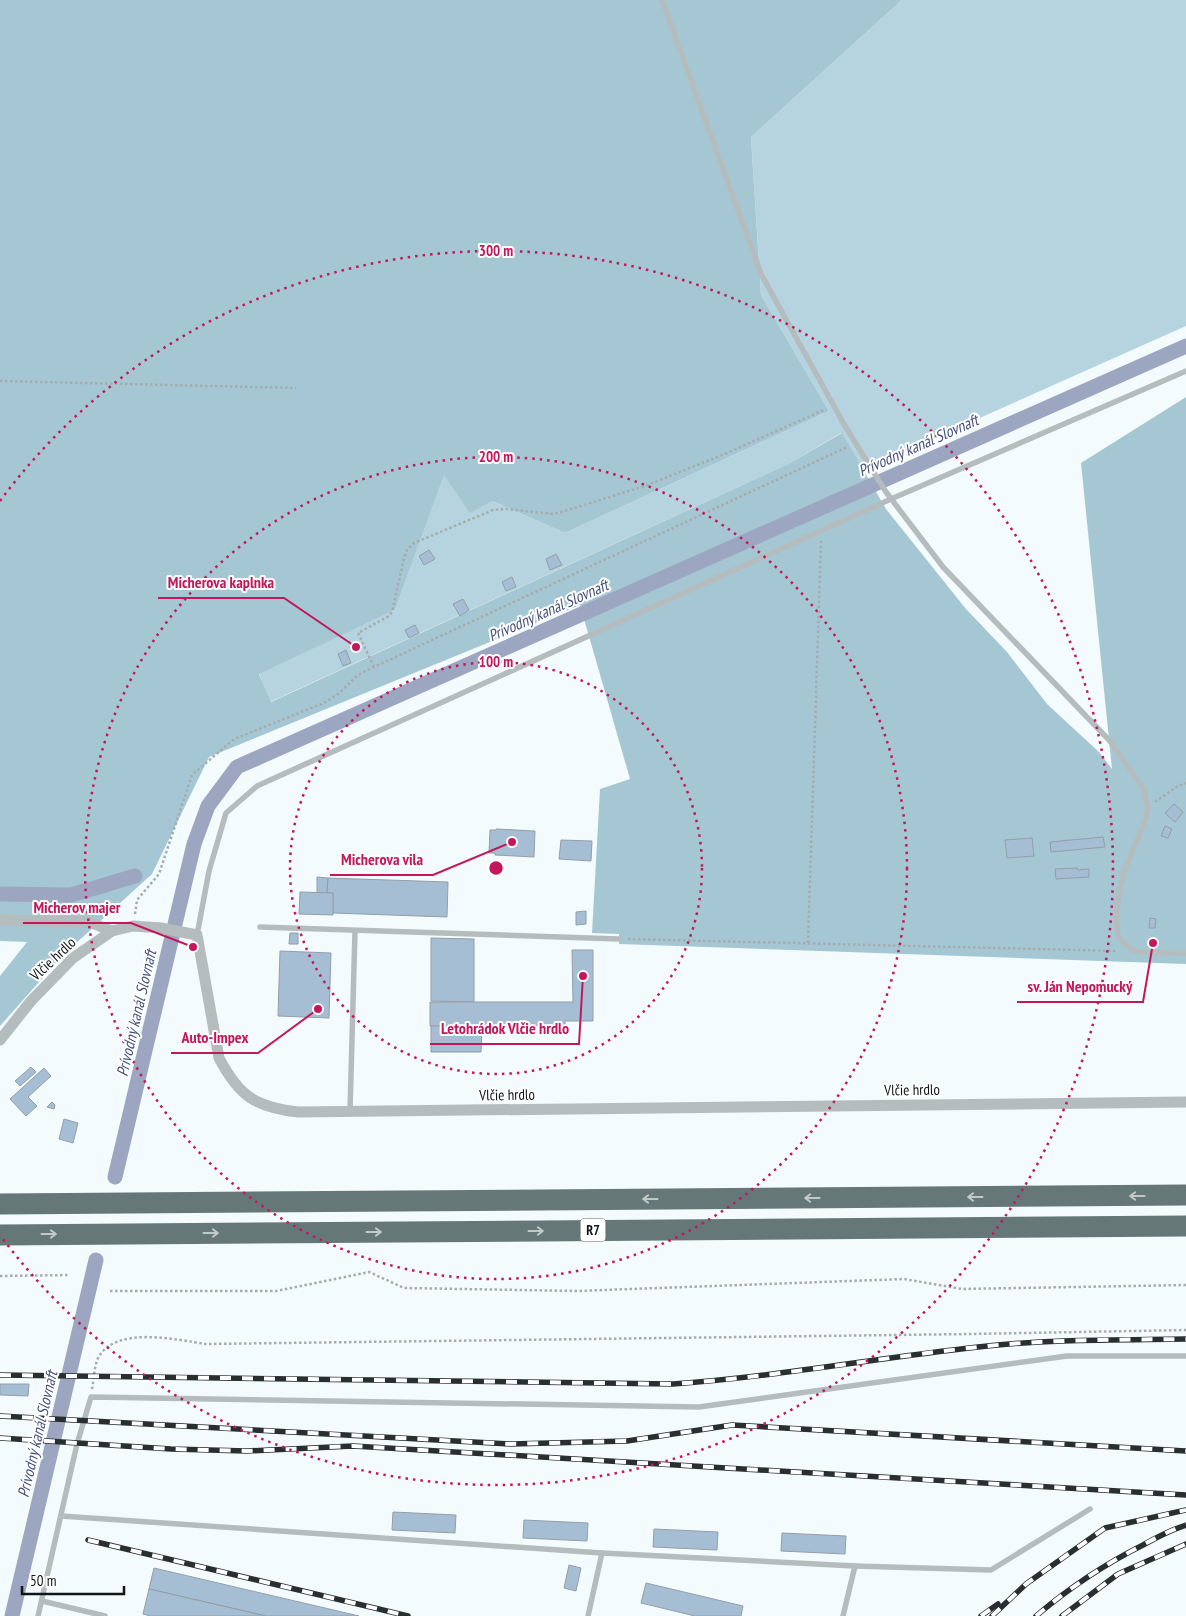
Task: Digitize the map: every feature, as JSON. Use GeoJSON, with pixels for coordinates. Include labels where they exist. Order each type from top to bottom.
{"type":"FeatureCollection","features":[{"type":"Feature","properties":{"kind":"highway","name":"R7"},"geometry":{"type":"LineString","coordinates":[[0,1204],[1186,1195]]}},
{"type":"Feature","properties":{"kind":"highway","name":"R7"},"geometry":{"type":"LineString","coordinates":[[0,1235],[1186,1226]]}},
{"type":"Feature","properties":{"kind":"street"},"geometry":{"type":"LineString","coordinates":[[0,920],[89,922],[112,931]]}},
{"type":"Feature","properties":{"kind":"street","name":"Vlčie hrdlo"},"geometry":{"type":"LineString","coordinates":[[0,1040],[31,1001],[73,958],[112,931],[133,926],[161,928],[192,934],[219,1058],[227,1074],[239,1089],[250,1098],[278,1110],[298,1112],[1186,1102]]}},
{"type":"Feature","properties":{"kind":"lane"},"geometry":{"type":"LineString","coordinates":[[662,0],[761,274],[855,443],[886,492],[942,567],[1109,740],[1143,788],[1148,808],[1145,822],[1120,886],[1116,917],[1118,935],[1122,942],[1133,950],[1141,952],[1186,953]]}},
{"type":"Feature","properties":{"kind":"lane"},"geometry":{"type":"LineString","coordinates":[[192,934],[226,813],[257,786],[891,499],[1186,372]]}},
{"type":"Feature","properties":{"kind":"lane"},"geometry":{"type":"LineString","coordinates":[[260,927],[619,939]]}},
{"type":"Feature","properties":{"kind":"lane"},"geometry":{"type":"LineString","coordinates":[[350,1111],[355,931]]}},
{"type":"Feature","properties":{"kind":"lane"},"geometry":{"type":"LineString","coordinates":[[38,1616],[76,1444],[91,1397],[700,1407],[1067,1356],[1186,1356]]}},
{"type":"Feature","properties":{"kind":"lane"},"geometry":{"type":"LineString","coordinates":[[61,1516],[602,1553],[855,1566],[992,1570],[1090,1509]]}},
{"type":"Feature","properties":{"kind":"lane"},"geometry":{"type":"LineString","coordinates":[[588,1616],[602,1553]]}},
{"type":"Feature","properties":{"kind":"lane"},"geometry":{"type":"LineString","coordinates":[[843,1616],[855,1566]]}},
{"type":"Feature","properties":{"kind":"lane"},"geometry":{"type":"LineString","coordinates":[[42,1601],[105,1616]]}},
{"type":"Feature","properties":{"kind":"path"},"geometry":{"type":"LineString","coordinates":[[0,381],[296,388]]}},
{"type":"Feature","properties":{"kind":"path"},"geometry":{"type":"LineString","coordinates":[[374,667],[358,633],[392,612],[404,558],[407,550],[414,543],[493,510],[506,509],[552,514],[645,486],[727,453],[835,405]]}},
{"type":"Feature","properties":{"kind":"path"},"geometry":{"type":"LineString","coordinates":[[133,926],[137,900],[159,874],[192,775],[234,739],[324,703],[338,694],[358,675],[374,667],[855,443]]}},
{"type":"Feature","properties":{"kind":"path"},"geometry":{"type":"LineString","coordinates":[[808,943],[821,531]]}},
{"type":"Feature","properties":{"kind":"path"},"geometry":{"type":"LineString","coordinates":[[1148,808],[1178,786],[1186,784]]}},
{"type":"Feature","properties":{"kind":"path"},"geometry":{"type":"LineString","coordinates":[[619,939],[1141,952]]}},
{"type":"Feature","properties":{"kind":"path"},"geometry":{"type":"LineString","coordinates":[[110,1291],[276,1291],[369,1272],[404,1288],[577,1291],[904,1279],[962,1289],[1186,1285]]}},
{"type":"Feature","properties":{"kind":"path"},"geometry":{"type":"LineString","coordinates":[[0,1276],[70,1275]]}},
{"type":"Feature","properties":{"kind":"path"},"geometry":{"type":"LineString","coordinates":[[91,1397],[98,1358],[111,1344],[131,1338],[164,1338],[206,1344],[1186,1330]]}},
{"type":"Feature","properties":{"kind":"shaded area"},"geometry":{"type":"Polygon","coordinates":[[[0,0],[902,0],[751,137],[761,295],[829,411],[565,533],[492,501],[470,513],[444,475],[395,610],[259,674],[271,702],[788,464],[842,433],[886,509],[966,609],[1007,652],[1047,704],[1099,752],[1112,769],[1081,463],[1186,397],[1186,964],[619,944],[619,934],[592,933],[600,789],[630,779],[580,605],[209,757],[152,874],[63,955],[0,1026],[0,976],[27,942],[0,941],[0,0]]]}},
{"type":"Feature","properties":{"kind":"shaded area"},"geometry":{"type":"Polygon","coordinates":[[[902,0],[1186,0],[1186,326],[863,470],[841,433],[788,464],[270,702],[259,673],[395,610],[444,474],[492,501],[565,533],[829,411],[761,295],[751,137],[902,0]]]}},
{"type":"Feature","properties":{"kind":"building"},"geometry":{"type":"Polygon","coordinates":[[[429,550],[435,559],[424,565],[419,556],[429,550]]]}},
{"type":"Feature","properties":{"kind":"building"},"geometry":{"type":"Polygon","coordinates":[[[556,554],[562,565],[550,570],[546,559],[556,554]]]}},
{"type":"Feature","properties":{"kind":"building"},"geometry":{"type":"Polygon","coordinates":[[[512,577],[516,587],[506,591],[502,582],[512,577]]]}},
{"type":"Feature","properties":{"kind":"building"},"geometry":{"type":"Polygon","coordinates":[[[463,599],[469,610],[460,616],[453,604],[463,599]]]}},
{"type":"Feature","properties":{"kind":"building"},"geometry":{"type":"Polygon","coordinates":[[[415,625],[419,633],[409,638],[405,630],[415,625]]]}},
{"type":"Feature","properties":{"kind":"building"},"geometry":{"type":"Polygon","coordinates":[[[354,642],[361,647],[358,651],[351,647],[354,642]]]}},
{"type":"Feature","properties":{"kind":"building"},"geometry":{"type":"Polygon","coordinates":[[[346,650],[351,663],[343,666],[338,654],[346,650]]]}},
{"type":"Feature","properties":{"kind":"building"},"geometry":{"type":"Polygon","coordinates":[[[1174,804],[1183,812],[1175,822],[1165,813],[1174,804]]]}},
{"type":"Feature","properties":{"kind":"building"},"geometry":{"type":"Polygon","coordinates":[[[1165,826],[1172,829],[1168,838],[1161,836],[1165,826]]]}},
{"type":"Feature","properties":{"kind":"building"},"geometry":{"type":"Polygon","coordinates":[[[490,830],[535,831],[534,857],[489,853],[490,830]]]}},
{"type":"Feature","properties":{"kind":"building"},"geometry":{"type":"Polygon","coordinates":[[[1103,837],[1105,847],[1051,852],[1050,842],[1103,837]]]}},
{"type":"Feature","properties":{"kind":"building"},"geometry":{"type":"Polygon","coordinates":[[[1032,838],[1034,856],[1007,858],[1005,840],[1032,838]]]}},
{"type":"Feature","properties":{"kind":"building"},"geometry":{"type":"Polygon","coordinates":[[[561,840],[592,841],[591,861],[559,859],[561,840]]]}},
{"type":"Feature","properties":{"kind":"building"},"geometry":{"type":"Polygon","coordinates":[[[1077,868],[1078,870],[1089,869],[1089,877],[1056,879],[1055,869],[1077,868]]]}},
{"type":"Feature","properties":{"kind":"building"},"geometry":{"type":"Polygon","coordinates":[[[317,877],[328,878],[327,893],[317,893],[317,877]]]}},
{"type":"Feature","properties":{"kind":"building"},"geometry":{"type":"Polygon","coordinates":[[[328,878],[448,882],[447,917],[333,913],[333,893],[327,893],[328,878]]]}},
{"type":"Feature","properties":{"kind":"building"},"geometry":{"type":"Polygon","coordinates":[[[300,892],[333,893],[333,915],[299,914],[300,892]]]}},
{"type":"Feature","properties":{"kind":"building"},"geometry":{"type":"Polygon","coordinates":[[[586,911],[586,924],[576,925],[576,912],[586,911]]]}},
{"type":"Feature","properties":{"kind":"building"},"geometry":{"type":"Polygon","coordinates":[[[1150,918],[1156,919],[1155,928],[1149,928],[1150,918]]]}},
{"type":"Feature","properties":{"kind":"building"},"geometry":{"type":"Polygon","coordinates":[[[290,933],[298,933],[298,944],[289,944],[290,933]]]}},
{"type":"Feature","properties":{"kind":"building"},"geometry":{"type":"Polygon","coordinates":[[[431,938],[474,939],[474,1002],[431,1001],[431,938]]]}},
{"type":"Feature","properties":{"kind":"building"},"geometry":{"type":"Polygon","coordinates":[[[572,950],[593,950],[593,1021],[565,1021],[565,1026],[430,1026],[430,1002],[573,1002],[572,950]]]}},
{"type":"Feature","properties":{"kind":"building"},"geometry":{"type":"Polygon","coordinates":[[[280,951],[331,953],[329,1018],[278,1016],[280,951]]]}},
{"type":"Feature","properties":{"kind":"building"},"geometry":{"type":"Polygon","coordinates":[[[431,1026],[482,1026],[481,1052],[431,1052],[431,1026]]]}},
{"type":"Feature","properties":{"kind":"building"},"geometry":{"type":"Polygon","coordinates":[[[31,1067],[36,1072],[20,1086],[15,1081],[31,1067]]]}},
{"type":"Feature","properties":{"kind":"building"},"geometry":{"type":"Polygon","coordinates":[[[44,1068],[51,1076],[28,1097],[37,1106],[26,1116],[10,1099],[44,1068]]]}},
{"type":"Feature","properties":{"kind":"building"},"geometry":{"type":"Polygon","coordinates":[[[52,1102],[55,1105],[54,1109],[47,1107],[52,1102]]]}},
{"type":"Feature","properties":{"kind":"building"},"geometry":{"type":"Polygon","coordinates":[[[64,1119],[78,1123],[73,1143],[59,1139],[64,1119]]]}},
{"type":"Feature","properties":{"kind":"building"},"geometry":{"type":"Polygon","coordinates":[[[0,1384],[29,1384],[28,1396],[0,1395],[0,1384]]]}},
{"type":"Feature","properties":{"kind":"building"},"geometry":{"type":"Polygon","coordinates":[[[393,1512],[456,1515],[455,1533],[392,1530],[393,1512]]]}},
{"type":"Feature","properties":{"kind":"building"},"geometry":{"type":"Polygon","coordinates":[[[524,1520],[588,1523],[587,1541],[523,1538],[524,1520]]]}},
{"type":"Feature","properties":{"kind":"building"},"geometry":{"type":"Polygon","coordinates":[[[654,1529],[718,1532],[717,1550],[653,1547],[654,1529]]]}},
{"type":"Feature","properties":{"kind":"building"},"geometry":{"type":"Polygon","coordinates":[[[782,1533],[846,1536],[845,1554],[781,1551],[782,1533]]]}},
{"type":"Feature","properties":{"kind":"building"},"geometry":{"type":"Polygon","coordinates":[[[569,1565],[581,1568],[576,1591],[564,1588],[569,1565]]]}},
{"type":"Feature","properties":{"kind":"building"},"geometry":{"type":"Polygon","coordinates":[[[154,1568],[359,1616],[266,1616],[149,1589],[154,1568]]]}},
{"type":"Feature","properties":{"kind":"building"},"geometry":{"type":"Polygon","coordinates":[[[646,1583],[743,1606],[741,1616],[695,1616],[641,1603],[646,1583]]]}},
{"type":"Feature","properties":{"kind":"building"},"geometry":{"type":"Polygon","coordinates":[[[149,1589],[266,1616],[150,1616],[143,1614],[149,1589]]]}},
{"type":"Feature","properties":{"kind":"waterway","name":"Prívodný kanál Slovnaft"},"geometry":{"type":"LineString","coordinates":[[115,1177],[194,844],[208,806],[237,767],[1186,346]]}},
{"type":"Feature","properties":{"kind":"waterway"},"geometry":{"type":"LineString","coordinates":[[0,894],[71,895],[135,876]]}},
{"type":"Feature","properties":{"kind":"waterway","name":"Prívodný kanál Slovnaft"},"geometry":{"type":"LineString","coordinates":[[12,1616],[96,1260]]}},
{"type":"Feature","properties":{"kind":"railway"},"geometry":{"type":"LineString","coordinates":[[0,1375],[673,1384],[749,1377],[1004,1344],[1082,1340],[1186,1339]]}},
{"type":"Feature","properties":{"kind":"railway"},"geometry":{"type":"LineString","coordinates":[[0,1416],[511,1444],[627,1441],[732,1425],[1186,1451]]}},
{"type":"Feature","properties":{"kind":"railway"},"geometry":{"type":"LineString","coordinates":[[0,1438],[171,1449],[247,1451],[353,1446],[1186,1495]]}},
{"type":"Feature","properties":{"kind":"railway"},"geometry":{"type":"LineString","coordinates":[[992,1616],[1026,1584],[1105,1528],[1186,1510]]}},
{"type":"Feature","properties":{"kind":"railway"},"geometry":{"type":"LineString","coordinates":[[1036,1616],[1074,1586],[1101,1568],[1159,1536],[1186,1525]]}},
{"type":"Feature","properties":{"kind":"railway"},"geometry":{"type":"LineString","coordinates":[[88,1540],[408,1616]]}},
{"type":"Feature","properties":{"kind":"railway"},"geometry":{"type":"LineString","coordinates":[[1062,1616],[1118,1574],[1186,1544]]}},
{"type":"Feature","properties":{"kind":"railway"},"geometry":{"type":"LineString","coordinates":[[981,1616],[998,1604]]}},
{"type":"Feature","properties":{"kind":"place","name":"Micherova kaplnka"},"geometry":{"type":"Point","coordinates":[356,647]}},
{"type":"Feature","properties":{"kind":"place","name":"Micherova vila"},"geometry":{"type":"Point","coordinates":[512,842]}},
{"type":"Feature","properties":{"kind":"place","name":"sv. Ján Nepomucký"},"geometry":{"type":"Point","coordinates":[1153,943]}},
{"type":"Feature","properties":{"kind":"place","name":"Micherov majer"},"geometry":{"type":"Point","coordinates":[193,947]}},
{"type":"Feature","properties":{"kind":"place","name":"Letohrádok Vlčie hrdlo"},"geometry":{"type":"Point","coordinates":[583,976]}},
{"type":"Feature","properties":{"kind":"place","name":"Auto-Impex"},"geometry":{"type":"Point","coordinates":[318,1009]}}]}
